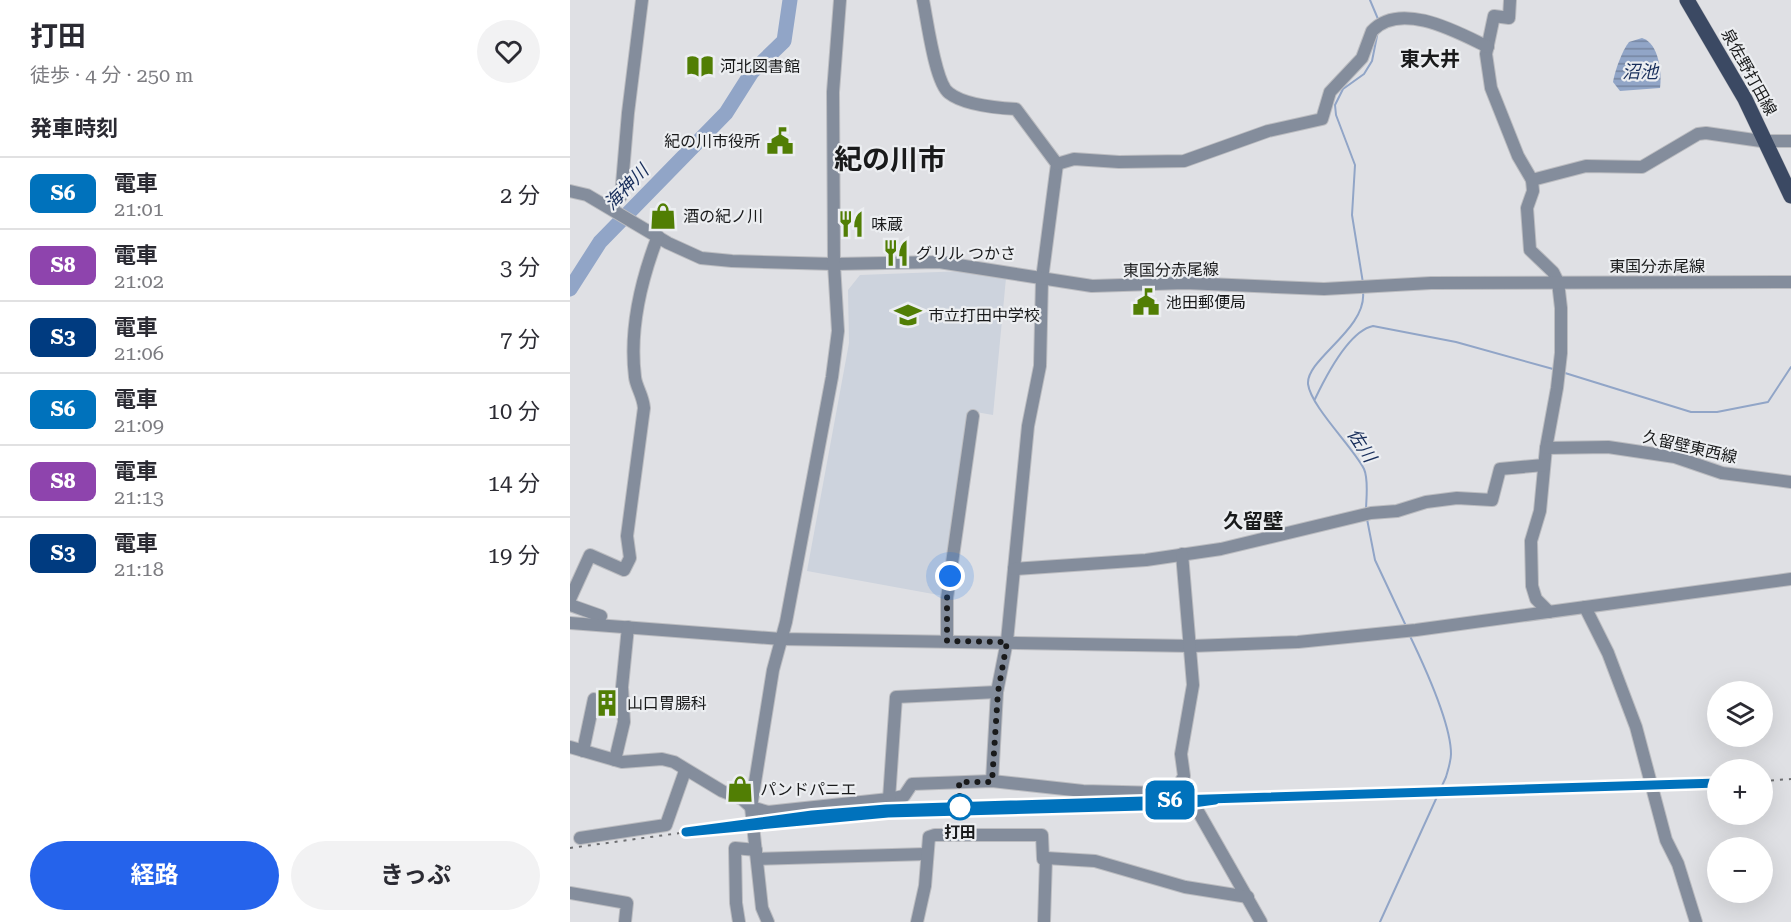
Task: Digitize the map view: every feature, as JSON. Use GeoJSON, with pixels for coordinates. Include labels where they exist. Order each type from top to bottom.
{"type":"FeatureCollection","features":[{"type":"Feature","properties":{"kind":"main road","name":"泉佐野打田線"},"geometry":{"type":"LineString","coordinates":[[1687,0],[1767,142],[1791,196]]}},
{"type":"Feature","properties":{"kind":"street"},"geometry":{"type":"LineString","coordinates":[[611,207],[621,196],[628,113],[642,0]]}},
{"type":"Feature","properties":{"kind":"street"},"geometry":{"type":"LineString","coordinates":[[768,922],[762,908],[751,807],[773,670],[786,622],[834,365],[838,331],[834,264],[833,92],[840,0]]}},
{"type":"Feature","properties":{"kind":"street"},"geometry":{"type":"LineString","coordinates":[[923,0],[941,81],[949,93],[976,104],[1016,109],[1057,164],[1042,279],[1040,366],[1028,426],[1007,642],[998,692],[992,782]]}},
{"type":"Feature","properties":{"kind":"street"},"geometry":{"type":"LineString","coordinates":[[1510,0],[1509,18],[1494,16],[1486,54],[1491,88],[1518,156],[1532,180],[1533,191],[1527,208],[1530,250],[1553,272],[1558,282],[1562,353],[1546,448],[1540,511],[1531,541],[1532,586],[1536,599],[1550,612]]}},
{"type":"Feature","properties":{"kind":"street"},"geometry":{"type":"LineString","coordinates":[[1057,164],[1074,159],[1119,162],[1184,161],[1268,131],[1322,119],[1330,92],[1362,58],[1379,26],[1393,20],[1432,21],[1488,47]]}},
{"type":"Feature","properties":{"kind":"street"},"geometry":{"type":"LineString","coordinates":[[1532,180],[1586,166],[1642,167],[1698,134],[1706,133],[1767,142],[1791,141]]}},
{"type":"Feature","properties":{"kind":"street","name":"東国分赤尾線"},"geometry":{"type":"LineString","coordinates":[[570,191],[587,195],[611,207],[658,236],[701,258],[834,264],[939,262],[1092,286],[1185,283],[1297,289],[1558,282],[1791,282]]}},
{"type":"Feature","properties":{"kind":"street"},"geometry":{"type":"LineString","coordinates":[[570,599],[590,555],[624,570],[630,558],[627,536],[644,408],[641,391],[634,380],[636,324],[645,272],[658,236]]}},
{"type":"Feature","properties":{"kind":"street"},"geometry":{"type":"LineString","coordinates":[[947,641],[947,598],[973,416]]}},
{"type":"Feature","properties":{"kind":"street","name":"久留壁東西線"},"geometry":{"type":"LineString","coordinates":[[1546,448],[1608,447],[1675,457],[1722,474],[1791,482]]}},
{"type":"Feature","properties":{"kind":"street"},"geometry":{"type":"LineString","coordinates":[[1014,569],[1112,564],[1221,549],[1367,515],[1397,512],[1426,502],[1457,498],[1492,500],[1500,469],[1544,465]]}},
{"type":"Feature","properties":{"kind":"street"},"geometry":{"type":"LineString","coordinates":[[570,747],[615,760],[646,762],[662,759],[674,762],[685,771],[742,799],[751,807],[768,812],[889,799],[904,796],[912,784],[992,782],[1083,791],[1161,793],[1178,786],[1184,776],[1181,754],[1193,685],[1192,646],[1188,633],[1182,554]]}},
{"type":"Feature","properties":{"kind":"street"},"geometry":{"type":"LineString","coordinates":[[570,623],[781,639],[1192,646],[1298,642],[1401,632],[1791,579]]}},
{"type":"Feature","properties":{"kind":"street"},"geometry":{"type":"LineString","coordinates":[[570,605],[601,616]]}},
{"type":"Feature","properties":{"kind":"street"},"geometry":{"type":"LineString","coordinates":[[1585,607],[1608,653],[1636,727],[1666,840],[1678,864],[1696,922]]}},
{"type":"Feature","properties":{"kind":"street"},"geometry":{"type":"LineString","coordinates":[[615,760],[624,722],[622,687],[628,627]]}},
{"type":"Feature","properties":{"kind":"street"},"geometry":{"type":"LineString","coordinates":[[889,799],[896,697],[998,692]]}},
{"type":"Feature","properties":{"kind":"street"},"geometry":{"type":"LineString","coordinates":[[583,751],[594,699]]}},
{"type":"Feature","properties":{"kind":"street"},"geometry":{"type":"LineString","coordinates":[[580,838],[666,825],[685,771]]}},
{"type":"Feature","properties":{"kind":"street"},"geometry":{"type":"LineString","coordinates":[[1178,786],[1191,799],[1260,922]]}},
{"type":"Feature","properties":{"kind":"street"},"geometry":{"type":"LineString","coordinates":[[917,922],[929,837],[935,835],[1042,835],[1042,859],[1095,861],[1185,887],[1248,897]]}},
{"type":"Feature","properties":{"kind":"street"},"geometry":{"type":"LineString","coordinates":[[739,922],[736,903],[735,848],[757,854],[927,854]]}},
{"type":"Feature","properties":{"kind":"street"},"geometry":{"type":"LineString","coordinates":[[1044,922],[1046,858]]}},
{"type":"Feature","properties":{"kind":"street"},"geometry":{"type":"LineString","coordinates":[[570,893],[627,903],[625,922]]}},
{"type":"Feature","properties":{"kind":"shaded area"},"geometry":{"type":"Polygon","coordinates":[[[965,271],[1006,278],[993,415],[970,411],[944,596],[807,571],[849,343],[848,290],[860,275],[965,271]]]}},
{"type":"Feature","properties":{"kind":"water","name":"沼池"},"geometry":{"type":"Polygon","coordinates":[[[1642,38],[1648,41],[1656,52],[1660,67],[1660,88],[1620,91],[1613,82],[1619,61],[1629,42],[1642,38]]]}},
{"type":"Feature","properties":{"kind":"waterway","name":"海神川"},"geometry":{"type":"LineString","coordinates":[[570,289],[600,242],[726,113],[752,72],[784,41],[790,0]]}},
{"type":"Feature","properties":{"kind":"waterway","name":"佐川"},"geometry":{"type":"LineString","coordinates":[[1370,0],[1378,19]]}},
{"type":"Feature","properties":{"kind":"waterway","name":"佐川"},"geometry":{"type":"LineString","coordinates":[[1363,283],[1352,215],[1355,165],[1336,115],[1335,105],[1343,89],[1364,74],[1372,61],[1378,31]]}},
{"type":"Feature","properties":{"kind":"waterway","name":"佐川"},"geometry":{"type":"LineString","coordinates":[[1363,292],[1362,306],[1356,318],[1316,364],[1310,374],[1308,384],[1316,404],[1359,460],[1366,473],[1366,511]]}},
{"type":"Feature","properties":{"kind":"waterway"},"geometry":{"type":"LineString","coordinates":[[1315,399],[1339,356],[1355,337],[1373,326],[1456,342],[1553,369]]}},
{"type":"Feature","properties":{"kind":"waterway"},"geometry":{"type":"LineString","coordinates":[[1565,373],[1691,412],[1717,412],[1768,402],[1791,367]]}},
{"type":"Feature","properties":{"kind":"waterway","name":"佐川"},"geometry":{"type":"LineString","coordinates":[[1367,519],[1375,560],[1406,626]]}},
{"type":"Feature","properties":{"kind":"waterway","name":"佐川"},"geometry":{"type":"LineString","coordinates":[[1380,922],[1446,777],[1451,757],[1450,741],[1441,710],[1409,634]]}},
{"type":"Feature","properties":{"kind":"railway"},"geometry":{"type":"LineString","coordinates":[[1773,780],[1791,779]]}},
{"type":"Feature","properties":{"kind":"railway"},"geometry":{"type":"LineString","coordinates":[[570,848],[812,815],[886,809],[1707,782]]}},
{"type":"Feature","properties":{"kind":"train","name":"S6"},"geometry":{"type":"LineString","coordinates":[[1215,800],[1179,805],[888,813],[686,832],[812,815],[886,809],[1707,783]]}},
{"type":"Feature","properties":{"kind":"place","name":"河北図書館"},"geometry":{"type":"Point","coordinates":[700,66]}},
{"type":"Feature","properties":{"kind":"place","name":"紀の川市役所"},"geometry":{"type":"Point","coordinates":[780,141]}},
{"type":"Feature","properties":{"kind":"place","name":"酒の紀ノ川"},"geometry":{"type":"Point","coordinates":[663,216]}},
{"type":"Feature","properties":{"kind":"place","name":"味蔵"},"geometry":{"type":"Point","coordinates":[851,224]}},
{"type":"Feature","properties":{"kind":"place","name":"グリル つかさ"},"geometry":{"type":"Point","coordinates":[896,253]}},
{"type":"Feature","properties":{"kind":"place","name":"池田郵便局"},"geometry":{"type":"Point","coordinates":[1146,302]}},
{"type":"Feature","properties":{"kind":"place","name":"市立打田中学校"},"geometry":{"type":"Point","coordinates":[908,315]}},
{"type":"Feature","properties":{"kind":"place","name":"山口胃腸科"},"geometry":{"type":"Point","coordinates":[607,703]}},
{"type":"Feature","properties":{"kind":"place","name":"パンドパニエ"},"geometry":{"type":"Point","coordinates":[740,789]}},
{"type":"Feature","properties":{"kind":"place","name":"打田"},"geometry":{"type":"Point","coordinates":[960,807]}},
{"type":"Feature","properties":{"kind":"district","name":"東大井"},"geometry":{"type":"Point","coordinates":[1430,59]}},
{"type":"Feature","properties":{"kind":"district","name":"紀の川市"},"geometry":{"type":"Point","coordinates":[890,159]}},
{"type":"Feature","properties":{"kind":"district","name":"久留壁"},"geometry":{"type":"Point","coordinates":[1253,521]}},
{"type":"Feature","properties":{"kind":"route"},"geometry":{"type":"LineString","coordinates":[[950,576],[947,598],[947,641],[1007,642],[998,692],[992,782],[959,782],[960,807]]}}]}
